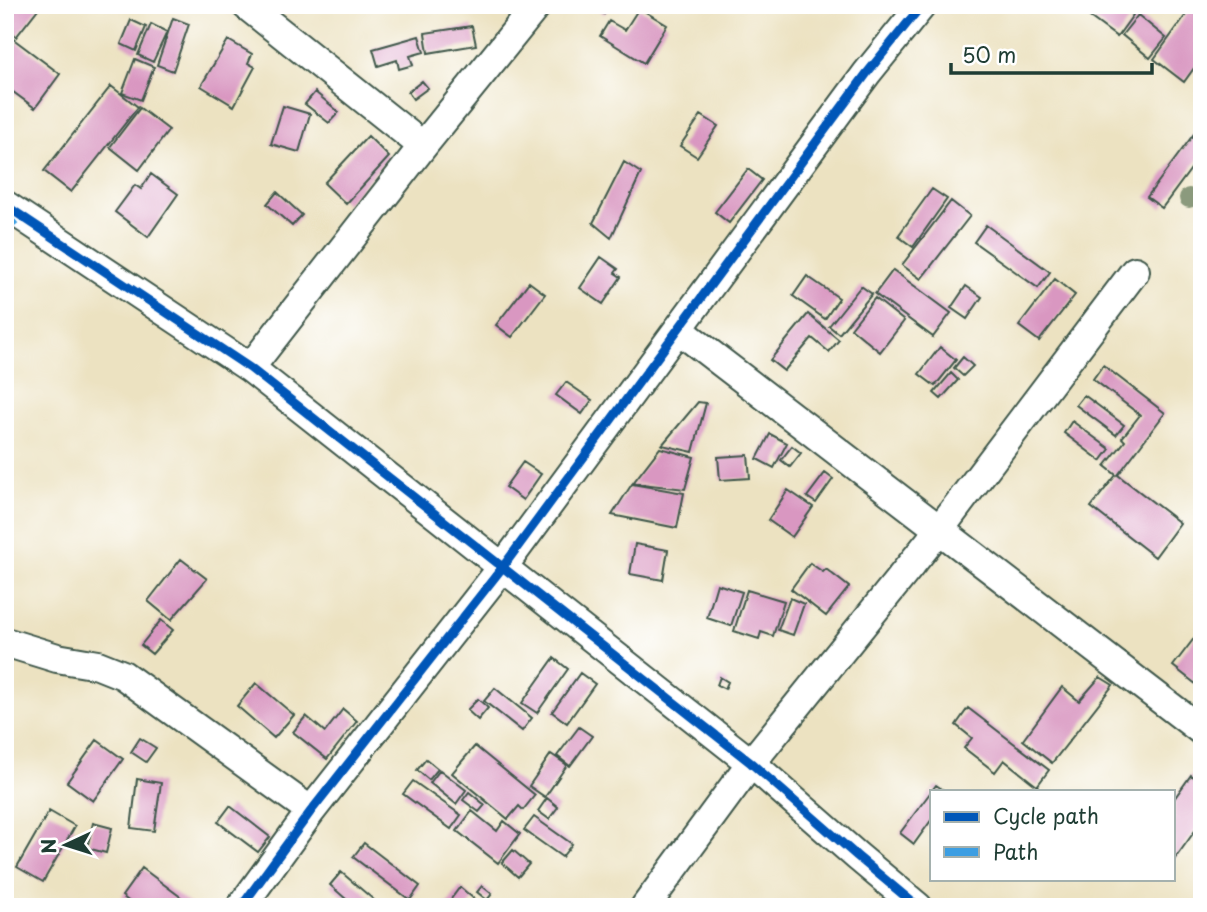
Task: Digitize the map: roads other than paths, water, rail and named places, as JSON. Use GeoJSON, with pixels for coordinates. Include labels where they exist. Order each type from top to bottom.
{"type":"FeatureCollection","features":[{"type":"Feature","properties":{"kind":"street"},"geometry":{"type":"LineString","coordinates":[[246,5],[423,146]]}},
{"type":"Feature","properties":{"kind":"street"},"geometry":{"type":"LineString","coordinates":[[250,368],[537,5]]}},
{"type":"Feature","properties":{"kind":"street"},"geometry":{"type":"LineString","coordinates":[[241,907],[311,811],[502,568],[867,73],[922,5]]}},
{"type":"Feature","properties":{"kind":"street"},"geometry":{"type":"LineString","coordinates":[[5,205],[250,368],[751,763],[918,907]]}},
{"type":"Feature","properties":{"kind":"street"},"geometry":{"type":"LineString","coordinates":[[645,907],[751,763],[939,530],[1135,271]]}},
{"type":"Feature","properties":{"kind":"street"},"geometry":{"type":"LineString","coordinates":[[678,329],[1202,731]]}},
{"type":"Feature","properties":{"kind":"street"},"geometry":{"type":"LineString","coordinates":[[5,642],[123,675],[311,811]]}}]}
